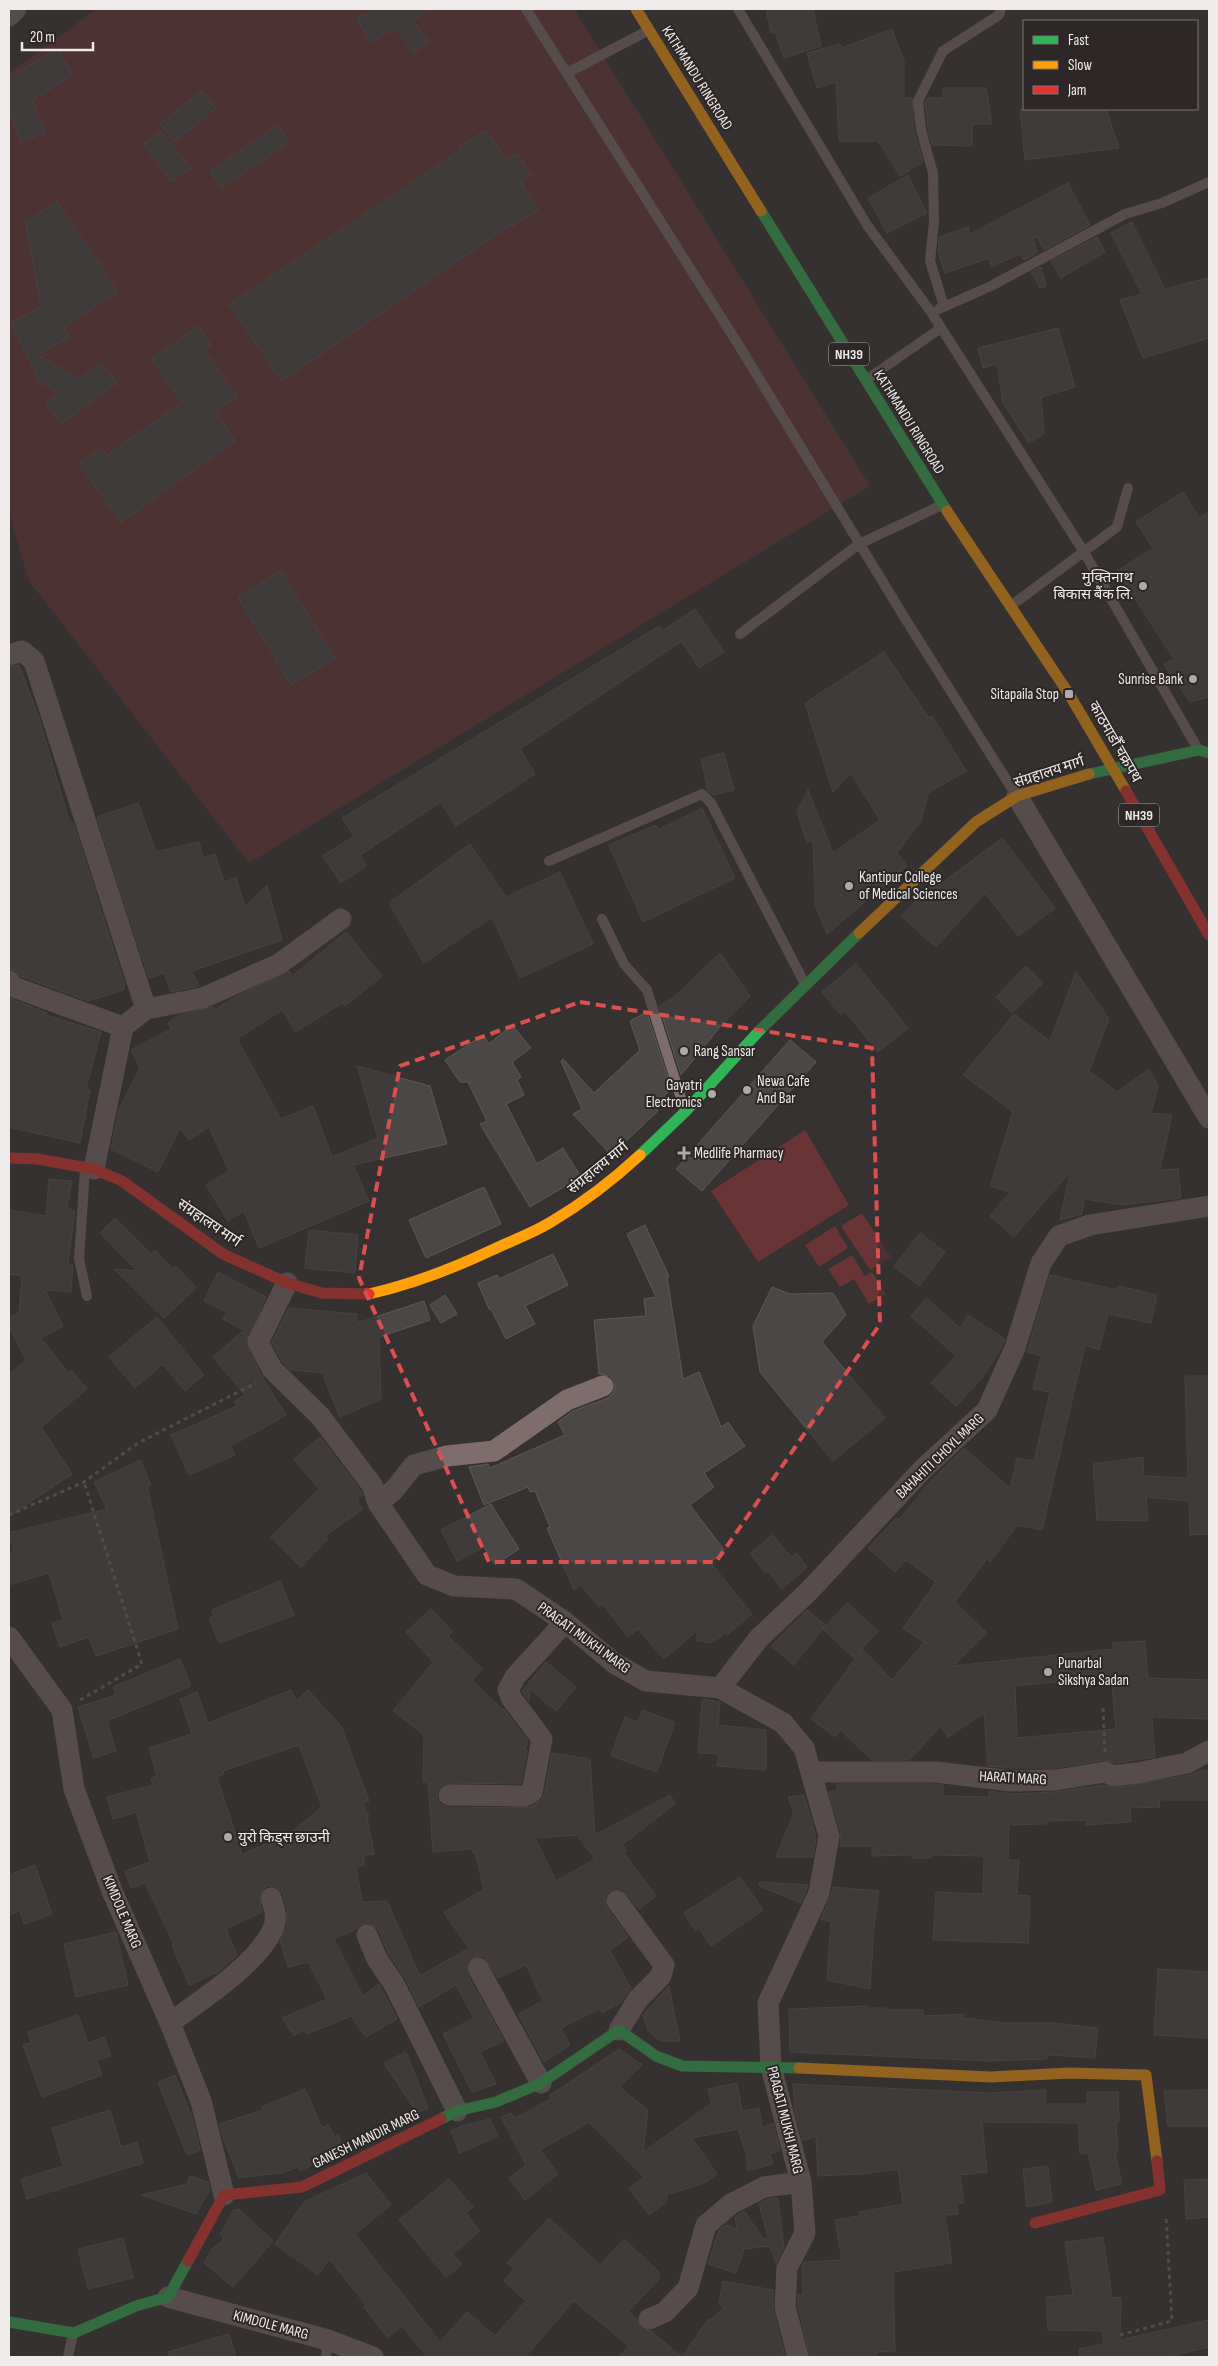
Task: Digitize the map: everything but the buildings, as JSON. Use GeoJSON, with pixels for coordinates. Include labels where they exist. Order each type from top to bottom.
{"type":"FeatureCollection","features":[{"type":"Feature","properties":{"kind":"main road","name":"KATHMANDU RINGROAD"},"geometry":{"type":"LineString","coordinates":[[636,9],[942,505],[1069,694]]}},
{"type":"Feature","properties":{"kind":"main road","name":"काठमाडाैँ चक्रपथ"},"geometry":{"type":"LineString","coordinates":[[1069,694],[1209,936]]}},
{"type":"Feature","properties":{"kind":"main road","name":"संग्रहालय मार्ग"},"geometry":{"type":"LineString","coordinates":[[9,1158],[89,1168],[122,1182],[149,1199],[223,1254],[287,1283],[322,1293],[368,1294],[404,1286],[442,1273],[550,1223],[586,1200],[620,1173],[685,1112],[806,985],[976,822],[1017,796],[1072,778],[1113,768],[1207,753]]}},
{"type":"Feature","properties":{"kind":"main road"},"geometry":{"type":"LineString","coordinates":[[619,2030],[656,2056],[682,2066],[771,2067],[991,2077],[1069,2073],[1146,2075],[1160,2190],[1035,2223]]}},
{"type":"Feature","properties":{"kind":"main road","name":"GANESH MANDIR MARG"},"geometry":{"type":"LineString","coordinates":[[224,2196],[302,2187],[457,2111],[496,2102],[542,2083],[619,2030]]}},
{"type":"Feature","properties":{"kind":"main road"},"geometry":{"type":"LineString","coordinates":[[9,2322],[74,2333],[136,2306],[168,2297],[224,2196]]}},
{"type":"Feature","properties":{"kind":"street"},"geometry":{"type":"LineString","coordinates":[[9,16],[16,9]]}},
{"type":"Feature","properties":{"kind":"street"},"geometry":{"type":"LineString","coordinates":[[9,655],[22,651],[34,660],[146,1009]]}},
{"type":"Feature","properties":{"kind":"street"},"geometry":{"type":"LineString","coordinates":[[1017,796],[1209,1118]]}},
{"type":"Feature","properties":{"kind":"street"},"geometry":{"type":"LineString","coordinates":[[89,1168],[123,1027],[146,1009],[203,998],[279,964],[341,919]]}},
{"type":"Feature","properties":{"kind":"street"},"geometry":{"type":"LineString","coordinates":[[9,981],[11,986],[123,1027]]}},
{"type":"Feature","properties":{"kind":"street","name":"BAHAHITI CHOYL MARG"},"geometry":{"type":"LineString","coordinates":[[720,1688],[760,1638],[808,1592],[923,1469],[988,1410],[1015,1348],[1042,1263],[1059,1236],[1090,1225],[1209,1206]]}},
{"type":"Feature","properties":{"kind":"street","name":"PRAGATI MUKHI MARG"},"geometry":{"type":"LineString","coordinates":[[287,1283],[258,1342],[272,1370],[320,1416],[372,1485],[378,1503],[427,1575],[454,1586],[516,1589],[565,1622],[614,1663],[646,1681],[720,1688],[783,1723],[804,1748],[829,1836],[819,1893],[768,2003],[771,2067],[801,2182],[805,2233],[787,2268],[785,2307],[798,2357]]}},
{"type":"Feature","properties":{"kind":"street"},"geometry":{"type":"LineString","coordinates":[[378,1503],[394,1490],[414,1465],[447,1456],[494,1452],[568,1400],[603,1386]]}},
{"type":"Feature","properties":{"kind":"street"},"geometry":{"type":"LineString","coordinates":[[448,1795],[524,1796],[532,1792],[542,1739],[512,1699],[508,1690],[515,1677],[565,1622]]}},
{"type":"Feature","properties":{"kind":"street","name":"KIMDOLE MARG"},"geometry":{"type":"LineString","coordinates":[[9,1637],[62,1710],[74,1788],[112,1891],[170,2023],[201,2101],[224,2196]]}},
{"type":"Feature","properties":{"kind":"street","name":"HARATI MARG"},"geometry":{"type":"LineString","coordinates":[[811,1772],[936,1772],[1011,1781],[1056,1780],[1105,1772],[1114,1776],[1187,1763],[1209,1751]]}},
{"type":"Feature","properties":{"kind":"street"},"geometry":{"type":"LineString","coordinates":[[170,2023],[255,1957],[273,1930],[276,1912],[271,1898]]}},
{"type":"Feature","properties":{"kind":"street"},"geometry":{"type":"LineString","coordinates":[[616,1901],[664,1965],[661,1976],[638,1999],[619,2030]]}},
{"type":"Feature","properties":{"kind":"street"},"geometry":{"type":"LineString","coordinates":[[367,1935],[377,1959],[394,1984],[457,2111]]}},
{"type":"Feature","properties":{"kind":"street"},"geometry":{"type":"LineString","coordinates":[[478,1968],[542,2083]]}},
{"type":"Feature","properties":{"kind":"street"},"geometry":{"type":"LineString","coordinates":[[649,2319],[665,2312],[688,2288],[706,2225],[731,2204],[764,2187],[801,2182]]}},
{"type":"Feature","properties":{"kind":"street","name":"KIMDOLE MARG"},"geometry":{"type":"LineString","coordinates":[[168,2297],[327,2349],[373,2357]]}},
{"type":"Feature","properties":{"kind":"lane"},"geometry":{"type":"LineString","coordinates":[[526,9],[738,344],[859,544],[1017,796]]}},
{"type":"Feature","properties":{"kind":"lane"},"geometry":{"type":"LineString","coordinates":[[738,9],[867,225],[931,312],[1084,552],[1207,753]]}},
{"type":"Feature","properties":{"kind":"lane"},"geometry":{"type":"LineString","coordinates":[[944,306],[930,261],[934,222],[933,173],[921,130],[918,101],[943,51],[999,15],[1001,9]]}},
{"type":"Feature","properties":{"kind":"lane"},"geometry":{"type":"LineString","coordinates":[[566,73],[649,29]]}},
{"type":"Feature","properties":{"kind":"lane"},"geometry":{"type":"LineString","coordinates":[[931,312],[991,286],[1125,214],[1162,202],[1209,182]]}},
{"type":"Feature","properties":{"kind":"lane"},"geometry":{"type":"LineString","coordinates":[[866,381],[941,328]]}},
{"type":"Feature","properties":{"kind":"lane"},"geometry":{"type":"LineString","coordinates":[[1011,606],[1117,527],[1128,488]]}},
{"type":"Feature","properties":{"kind":"lane"},"geometry":{"type":"LineString","coordinates":[[740,634],[859,544],[942,505]]}},
{"type":"Feature","properties":{"kind":"lane"},"geometry":{"type":"LineString","coordinates":[[549,861],[702,794],[711,803],[806,985]]}},
{"type":"Feature","properties":{"kind":"lane"},"geometry":{"type":"LineString","coordinates":[[602,918],[624,964],[647,990],[685,1112]]}},
{"type":"Feature","properties":{"kind":"lane"},"geometry":{"type":"LineString","coordinates":[[87,1296],[79,1259],[89,1168]]}},
{"type":"Feature","properties":{"kind":"lane"},"geometry":{"type":"LineString","coordinates":[[68,2357],[74,2333]]}},
{"type":"Feature","properties":{"kind":"path"},"geometry":{"type":"LineString","coordinates":[[9,1515],[84,1482],[138,1443],[251,1387],[272,1370]]}},
{"type":"Feature","properties":{"kind":"path"},"geometry":{"type":"LineString","coordinates":[[62,1710],[142,1664],[84,1482]]}},
{"type":"Feature","properties":{"kind":"path"},"geometry":{"type":"LineString","coordinates":[[1103,1708],[1105,1772]]}},
{"type":"Feature","properties":{"kind":"path"},"geometry":{"type":"LineString","coordinates":[[1120,2335],[1172,2321],[1167,2224],[1160,2190]]}},
{"type":"Feature","properties":{"kind":"highlighted area"},"geometry":{"type":"Polygon","coordinates":[[[580,1002],[872,1048],[880,1324],[716,1562],[489,1562],[359,1278],[400,1066],[580,1002]]]}},
{"type":"Feature","properties":{"kind":"shaded area"},"geometry":{"type":"Polygon","coordinates":[[[97,9],[574,9],[870,486],[249,863],[29,581],[9,512],[9,73],[97,9]]]}},
{"type":"Feature","properties":{"kind":"shaded area"},"geometry":{"type":"Polygon","coordinates":[[[805,1130],[849,1205],[758,1262],[711,1191],[805,1130]]]}},
{"type":"Feature","properties":{"kind":"shaded area"},"geometry":{"type":"Polygon","coordinates":[[[862,1213],[891,1257],[870,1270],[841,1226],[862,1213]]]}},
{"type":"Feature","properties":{"kind":"shaded area"},"geometry":{"type":"Polygon","coordinates":[[[835,1226],[848,1248],[819,1267],[805,1245],[835,1226]]]}},
{"type":"Feature","properties":{"kind":"shaded area"},"geometry":{"type":"Polygon","coordinates":[[[852,1255],[865,1276],[872,1272],[886,1294],[869,1304],[854,1279],[840,1287],[828,1269],[852,1255]]]}},
{"type":"Feature","properties":{"kind":"traffic: fast"},"geometry":{"type":"LineString","coordinates":[[761,211],[947,511]]}},
{"type":"Feature","properties":{"kind":"traffic: fast"},"geometry":{"type":"LineString","coordinates":[[1089,774],[1199,750],[1209,753]]}},
{"type":"Feature","properties":{"kind":"traffic: fast"},"geometry":{"type":"LineString","coordinates":[[640,1155],[685,1112],[760,1030],[859,933]]}},
{"type":"Feature","properties":{"kind":"traffic: fast"},"geometry":{"type":"LineString","coordinates":[[441,2119],[457,2111],[496,2102],[541,2083],[619,2030],[656,2056],[682,2066],[799,2068]]}},
{"type":"Feature","properties":{"kind":"traffic: fast"},"geometry":{"type":"LineString","coordinates":[[9,2322],[74,2333],[136,2306],[168,2297],[188,2261]]}},
{"type":"Feature","properties":{"kind":"traffic: slow"},"geometry":{"type":"LineString","coordinates":[[636,9],[761,211]]}},
{"type":"Feature","properties":{"kind":"traffic: slow"},"geometry":{"type":"LineString","coordinates":[[947,511],[1069,694],[1126,791]]}},
{"type":"Feature","properties":{"kind":"traffic: slow"},"geometry":{"type":"LineString","coordinates":[[859,933],[976,822],[1017,796],[1089,774]]}},
{"type":"Feature","properties":{"kind":"traffic: slow"},"geometry":{"type":"LineString","coordinates":[[369,1294],[401,1286],[447,1270],[537,1230],[586,1199],[640,1155]]}},
{"type":"Feature","properties":{"kind":"traffic: slow"},"geometry":{"type":"LineString","coordinates":[[799,2068],[991,2077],[1069,2073],[1146,2075],[1157,2161]]}},
{"type":"Feature","properties":{"kind":"traffic: jam"},"geometry":{"type":"LineString","coordinates":[[1126,791],[1209,935]]}},
{"type":"Feature","properties":{"kind":"traffic: jam"},"geometry":{"type":"LineString","coordinates":[[9,1158],[37,1159],[94,1169],[122,1181],[223,1254],[287,1283],[322,1293],[369,1294]]}},
{"type":"Feature","properties":{"kind":"traffic: jam"},"geometry":{"type":"LineString","coordinates":[[188,2261],[224,2195],[302,2187],[441,2119]]}},
{"type":"Feature","properties":{"kind":"traffic: jam"},"geometry":{"type":"LineString","coordinates":[[1035,2223],[1160,2190],[1157,2161]]}},
{"type":"Feature","properties":{"kind":"place","name":"मुक्तिनाथ बिकास बैंक लि."},"geometry":{"type":"Point","coordinates":[1143,586]}},
{"type":"Feature","properties":{"kind":"place","name":"Sunrise Bank"},"geometry":{"type":"Point","coordinates":[1193,679]}},
{"type":"Feature","properties":{"kind":"place","name":"Sitapaila Stop"},"geometry":{"type":"Point","coordinates":[1069,694]}},
{"type":"Feature","properties":{"kind":"place","name":"Kantipur College of Medical Sciences"},"geometry":{"type":"Point","coordinates":[849,886]}},
{"type":"Feature","properties":{"kind":"place","name":"Rang Sansar"},"geometry":{"type":"Point","coordinates":[684,1051]}},
{"type":"Feature","properties":{"kind":"place","name":"Newa Cafe And Bar"},"geometry":{"type":"Point","coordinates":[747,1090]}},
{"type":"Feature","properties":{"kind":"place","name":"Gayatri Electronics"},"geometry":{"type":"Point","coordinates":[712,1094]}},
{"type":"Feature","properties":{"kind":"place","name":"Medlife Pharmacy"},"geometry":{"type":"Point","coordinates":[684,1153]}},
{"type":"Feature","properties":{"kind":"place","name":"Punarbal Sikshya Sadan"},"geometry":{"type":"Point","coordinates":[1048,1672]}},
{"type":"Feature","properties":{"kind":"place","name":"युरो किड्स छाउनी"},"geometry":{"type":"Point","coordinates":[228,1837]}}]}
